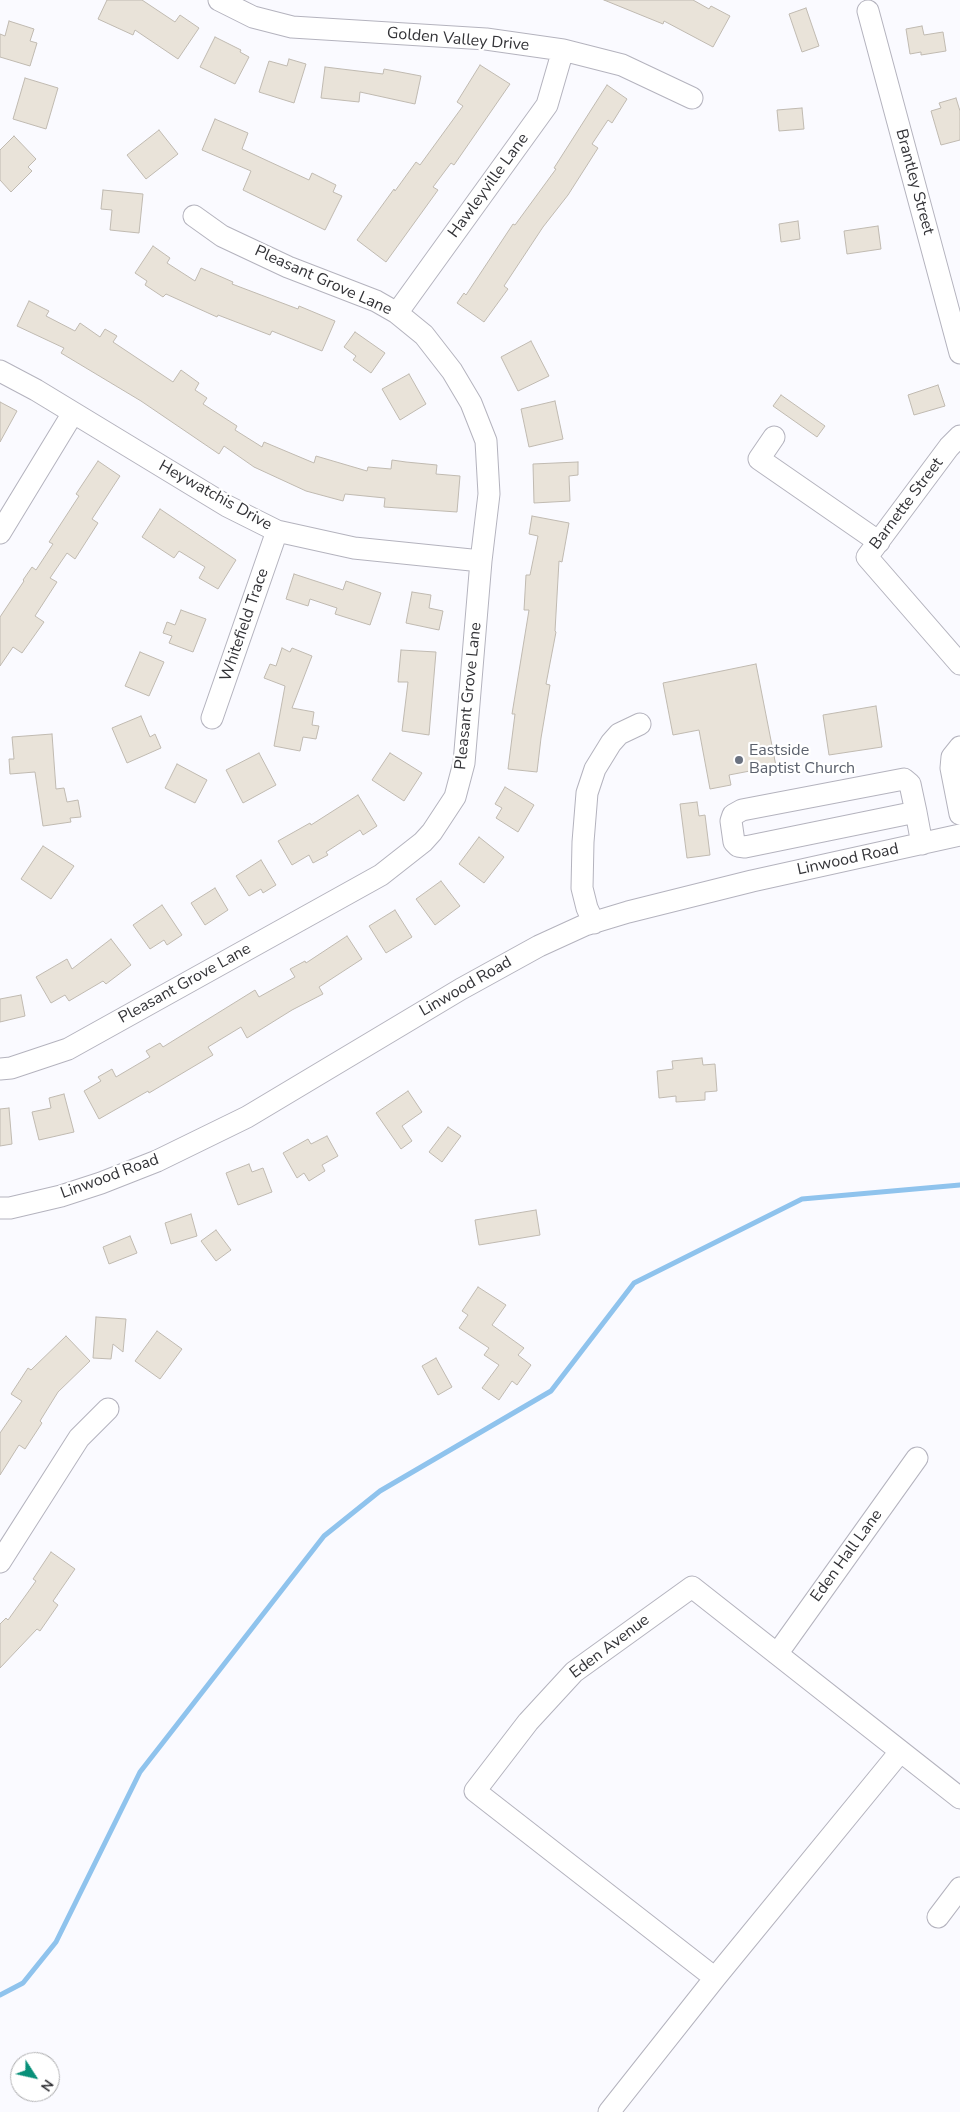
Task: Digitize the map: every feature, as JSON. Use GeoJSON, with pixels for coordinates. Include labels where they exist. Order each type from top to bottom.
{"type":"FeatureCollection","features":[{"type":"Feature","properties":{"kind":"street","name":"Golden Valley Drive"},"geometry":{"type":"LineString","coordinates":[[219,0],[253,17],[292,27],[486,39],[563,50],[622,65],[692,98]]}},
{"type":"Feature","properties":{"kind":"street","name":"Brantley Street"},"geometry":{"type":"LineString","coordinates":[[868,11],[960,352]]}},
{"type":"Feature","properties":{"kind":"street","name":"Hawleyville Lane"},"geometry":{"type":"LineString","coordinates":[[397,313],[547,105],[563,50]]}},
{"type":"Feature","properties":{"kind":"street","name":"Pleasant Grove Lane"},"geometry":{"type":"LineString","coordinates":[[0,1069],[11,1068],[68,1050],[381,876],[423,842],[455,797],[464,763],[481,561],[489,494],[486,441],[471,403],[452,370],[424,335],[397,313],[376,301],[288,267],[222,236],[194,216]]}},
{"type":"Feature","properties":{"kind":"street","name":"Heywatchis Drive"},"geometry":{"type":"LineString","coordinates":[[0,371],[36,390],[227,506],[277,531],[354,548],[481,561]]}},
{"type":"Feature","properties":{"kind":"street"},"geometry":{"type":"LineString","coordinates":[[0,533],[73,414]]}},
{"type":"Feature","properties":{"kind":"street","name":"Barnette Street"},"geometry":{"type":"LineString","coordinates":[[960,436],[949,447],[867,557],[960,664]]}},
{"type":"Feature","properties":{"kind":"street"},"geometry":{"type":"LineString","coordinates":[[774,438],[759,459],[879,542]]}},
{"type":"Feature","properties":{"kind":"street","name":"Whitefield Trace"},"geometry":{"type":"LineString","coordinates":[[212,718],[277,531]]}},
{"type":"Feature","properties":{"kind":"street"},"geometry":{"type":"LineString","coordinates":[[594,923],[587,908],[582,888],[587,793],[595,769],[610,743],[619,734],[640,724]]}},
{"type":"Feature","properties":{"kind":"street"},"geometry":{"type":"LineString","coordinates":[[960,747],[952,757],[951,768],[960,814]]}},
{"type":"Feature","properties":{"kind":"street"},"geometry":{"type":"LineString","coordinates":[[916,812],[745,847],[738,846],[734,842],[731,820],[733,815],[742,810],[904,779],[910,784],[916,812],[922,844]]}},
{"type":"Feature","properties":{"kind":"street","name":"Linwood Road"},"geometry":{"type":"LineString","coordinates":[[0,1208],[10,1208],[102,1184],[157,1161],[247,1118],[461,989],[539,946],[594,923],[628,912],[752,881],[960,836]]}},
{"type":"Feature","properties":{"kind":"street"},"geometry":{"type":"LineString","coordinates":[[745,847],[752,881]]}},
{"type":"Feature","properties":{"kind":"street"},"geometry":{"type":"LineString","coordinates":[[0,1562],[79,1438],[108,1409]]}},
{"type":"Feature","properties":{"kind":"street","name":"Eden Hall Lane"},"geometry":{"type":"LineString","coordinates":[[777,1654],[917,1458]]}},
{"type":"Feature","properties":{"kind":"street","name":"Eden Avenue"},"geometry":{"type":"LineString","coordinates":[[715,1978],[475,1791],[528,1722],[574,1672],[692,1587],[960,1798]]}},
{"type":"Feature","properties":{"kind":"street"},"geometry":{"type":"LineString","coordinates":[[609,2112],[715,1978],[900,1752]]}},
{"type":"Feature","properties":{"kind":"street"},"geometry":{"type":"LineString","coordinates":[[938,1917],[960,1888]]}},
{"type":"Feature","properties":{"kind":"building"},"geometry":{"type":"Polygon","coordinates":[[[107,0],[142,0],[175,22],[180,15],[199,28],[178,59],[135,30],[133,35],[98,19],[107,0]]]}},
{"type":"Feature","properties":{"kind":"building"},"geometry":{"type":"Polygon","coordinates":[[[604,0],[693,0],[709,9],[711,6],[730,16],[713,47],[664,21],[663,24],[604,0]]]}},
{"type":"Feature","properties":{"kind":"building"},"geometry":{"type":"Polygon","coordinates":[[[806,8],[819,46],[802,52],[789,14],[806,8]]]}},
{"type":"Feature","properties":{"kind":"building"},"geometry":{"type":"Polygon","coordinates":[[[9,21],[34,29],[30,41],[37,43],[30,66],[0,57],[0,34],[5,36],[9,21]]]}},
{"type":"Feature","properties":{"kind":"building"},"geometry":{"type":"Polygon","coordinates":[[[922,26],[924,35],[943,32],[946,51],[921,55],[921,52],[910,54],[906,29],[922,26]]]}},
{"type":"Feature","properties":{"kind":"building"},"geometry":{"type":"Polygon","coordinates":[[[215,37],[241,50],[240,52],[249,57],[235,84],[200,67],[215,37]]]}},
{"type":"Feature","properties":{"kind":"building"},"geometry":{"type":"Polygon","coordinates":[[[289,59],[306,64],[294,103],[259,92],[269,61],[287,66],[289,59]]]}},
{"type":"Feature","properties":{"kind":"building"},"geometry":{"type":"Polygon","coordinates":[[[480,65],[510,84],[454,165],[451,163],[433,187],[438,190],[386,262],[357,240],[416,162],[420,165],[463,106],[457,102],[480,65]]]}},
{"type":"Feature","properties":{"kind":"building"},"geometry":{"type":"Polygon","coordinates":[[[325,67],[383,74],[384,69],[421,76],[415,104],[360,92],[359,102],[321,98],[325,67]]]}},
{"type":"Feature","properties":{"kind":"building"},"geometry":{"type":"Polygon","coordinates":[[[25,78],[58,88],[46,129],[13,119],[25,78]]]}},
{"type":"Feature","properties":{"kind":"building"},"geometry":{"type":"Polygon","coordinates":[[[607,85],[627,99],[612,123],[608,120],[592,144],[598,148],[568,195],[543,227],[504,286],[508,289],[484,322],[457,303],[464,293],[466,295],[513,224],[515,225],[556,169],[554,168],[607,85]]]}},
{"type":"Feature","properties":{"kind":"building"},"geometry":{"type":"Polygon","coordinates":[[[956,98],[960,111],[960,140],[941,145],[931,111],[941,108],[939,103],[956,98]]]}},
{"type":"Feature","properties":{"kind":"building"},"geometry":{"type":"Polygon","coordinates":[[[802,108],[804,129],[779,131],[777,110],[802,108]]]}},
{"type":"Feature","properties":{"kind":"building"},"geometry":{"type":"Polygon","coordinates":[[[215,119],[248,133],[242,149],[309,180],[312,173],[336,185],[333,192],[342,196],[325,230],[243,190],[251,171],[202,150],[215,119]]]}},
{"type":"Feature","properties":{"kind":"building"},"geometry":{"type":"Polygon","coordinates":[[[159,130],[178,154],[146,179],[127,155],[159,130]]]}},
{"type":"Feature","properties":{"kind":"building"},"geometry":{"type":"Polygon","coordinates":[[[14,136],[36,159],[28,167],[32,171],[11,192],[0,180],[0,150],[14,136]]]}},
{"type":"Feature","properties":{"kind":"building"},"geometry":{"type":"Polygon","coordinates":[[[103,190],[143,194],[139,233],[110,230],[112,210],[101,209],[103,190]]]}},
{"type":"Feature","properties":{"kind":"building"},"geometry":{"type":"Polygon","coordinates":[[[798,221],[800,239],[781,242],[779,224],[798,221]]]}},
{"type":"Feature","properties":{"kind":"building"},"geometry":{"type":"Polygon","coordinates":[[[878,226],[881,249],[847,254],[844,231],[878,226]]]}},
{"type":"Feature","properties":{"kind":"building"},"geometry":{"type":"Polygon","coordinates":[[[153,246],[170,258],[167,263],[195,281],[201,268],[233,282],[232,284],[298,309],[299,306],[335,321],[322,351],[272,331],[270,335],[218,315],[217,317],[166,294],[163,297],[145,285],[147,281],[135,273],[153,246]]]}},
{"type":"Feature","properties":{"kind":"building"},"geometry":{"type":"Polygon","coordinates":[[[29,301],[49,311],[46,316],[75,331],[80,323],[100,337],[105,329],[117,336],[113,342],[173,382],[181,370],[199,383],[195,390],[207,398],[203,404],[237,426],[235,430],[262,447],[264,442],[314,463],[316,456],[367,471],[368,467],[391,469],[392,460],[437,465],[436,474],[460,476],[457,512],[384,507],[385,498],[345,494],[343,501],[306,491],[254,467],[224,446],[219,454],[141,401],[61,353],[64,348],[17,326],[29,301]]]}},
{"type":"Feature","properties":{"kind":"building"},"geometry":{"type":"Polygon","coordinates":[[[355,332],[385,353],[371,373],[353,360],[356,356],[344,347],[355,332]]]}},
{"type":"Feature","properties":{"kind":"building"},"geometry":{"type":"Polygon","coordinates":[[[531,341],[549,376],[518,391],[501,357],[531,341]]]}},
{"type":"Feature","properties":{"kind":"building"},"geometry":{"type":"Polygon","coordinates":[[[409,374],[426,404],[400,420],[382,389],[409,374]]]}},
{"type":"Feature","properties":{"kind":"building"},"geometry":{"type":"Polygon","coordinates":[[[938,385],[945,406],[914,415],[908,395],[938,385]]]}},
{"type":"Feature","properties":{"kind":"building"},"geometry":{"type":"Polygon","coordinates":[[[781,395],[825,426],[817,437],[773,406],[781,395]]]}},
{"type":"Feature","properties":{"kind":"building"},"geometry":{"type":"Polygon","coordinates":[[[555,401],[563,439],[529,447],[521,409],[555,401]]]}},
{"type":"Feature","properties":{"kind":"building"},"geometry":{"type":"Polygon","coordinates":[[[0,402],[17,411],[0,442],[0,402]]]}},
{"type":"Feature","properties":{"kind":"building"},"geometry":{"type":"Polygon","coordinates":[[[98,461],[120,476],[92,519],[98,523],[75,559],[67,553],[50,578],[57,582],[35,616],[44,622],[22,653],[13,647],[0,666],[0,617],[32,567],[36,570],[53,544],[49,542],[79,496],[76,494],[98,461]]]}},
{"type":"Feature","properties":{"kind":"building"},"geometry":{"type":"Polygon","coordinates":[[[578,462],[578,475],[569,476],[570,501],[534,503],[533,464],[578,462]]]}},
{"type":"Feature","properties":{"kind":"building"},"geometry":{"type":"Polygon","coordinates":[[[160,509],[236,560],[218,589],[199,578],[205,567],[179,551],[174,558],[142,537],[160,509]]]}},
{"type":"Feature","properties":{"kind":"building"},"geometry":{"type":"Polygon","coordinates":[[[532,516],[569,523],[562,562],[559,561],[556,632],[546,684],[550,685],[537,772],[508,769],[515,714],[512,714],[529,610],[524,610],[526,575],[530,575],[538,536],[529,534],[532,516]]]}},
{"type":"Feature","properties":{"kind":"building"},"geometry":{"type":"Polygon","coordinates":[[[294,574],[343,590],[346,581],[381,593],[370,625],[335,614],[337,608],[310,599],[308,606],[286,599],[294,574]]]}},
{"type":"Feature","properties":{"kind":"building"},"geometry":{"type":"Polygon","coordinates":[[[412,592],[431,595],[429,608],[443,611],[439,630],[406,623],[412,592]]]}},
{"type":"Feature","properties":{"kind":"building"},"geometry":{"type":"Polygon","coordinates":[[[181,610],[206,619],[193,652],[169,643],[172,636],[163,633],[167,622],[175,625],[181,610]]]}},
{"type":"Feature","properties":{"kind":"building"},"geometry":{"type":"Polygon","coordinates":[[[282,648],[290,652],[292,648],[312,656],[292,708],[314,712],[312,725],[319,726],[316,739],[303,737],[300,751],[274,746],[285,686],[264,678],[270,664],[276,666],[282,648]]]}},
{"type":"Feature","properties":{"kind":"building"},"geometry":{"type":"Polygon","coordinates":[[[401,650],[436,652],[429,735],[402,731],[408,682],[398,682],[401,650]]]}},
{"type":"Feature","properties":{"kind":"building"},"geometry":{"type":"Polygon","coordinates":[[[140,652],[164,662],[149,696],[125,686],[140,652]]]}},
{"type":"Feature","properties":{"kind":"building"},"geometry":{"type":"Polygon","coordinates":[[[756,664],[776,766],[729,775],[731,785],[710,789],[699,730],[673,735],[663,683],[756,664]]]}},
{"type":"Feature","properties":{"kind":"building"},"geometry":{"type":"Polygon","coordinates":[[[876,706],[882,747],[829,755],[823,715],[876,706]]]}},
{"type":"Feature","properties":{"kind":"building"},"geometry":{"type":"Polygon","coordinates":[[[141,716],[150,737],[155,734],[161,748],[127,763],[112,728],[141,716]]]}},
{"type":"Feature","properties":{"kind":"building"},"geometry":{"type":"Polygon","coordinates":[[[52,734],[56,789],[64,788],[67,802],[78,800],[81,817],[70,818],[71,822],[43,826],[35,772],[10,774],[9,759],[14,759],[12,737],[52,734]]]}},
{"type":"Feature","properties":{"kind":"building"},"geometry":{"type":"Polygon","coordinates":[[[259,753],[276,785],[243,803],[226,770],[259,753]]]}},
{"type":"Feature","properties":{"kind":"building"},"geometry":{"type":"Polygon","coordinates":[[[390,753],[422,773],[404,801],[372,780],[390,753]]]}},
{"type":"Feature","properties":{"kind":"building"},"geometry":{"type":"Polygon","coordinates":[[[177,764],[207,780],[195,803],[165,788],[177,764]]]}},
{"type":"Feature","properties":{"kind":"building"},"geometry":{"type":"Polygon","coordinates":[[[505,787],[534,805],[518,832],[496,818],[502,808],[495,804],[505,787]]]}},
{"type":"Feature","properties":{"kind":"building"},"geometry":{"type":"Polygon","coordinates":[[[358,795],[377,826],[363,835],[360,830],[326,852],[328,855],[313,863],[309,855],[292,865],[278,841],[310,823],[311,825],[358,795]]]}},
{"type":"Feature","properties":{"kind":"building"},"geometry":{"type":"Polygon","coordinates":[[[697,802],[699,816],[705,815],[710,855],[687,858],[680,804],[697,802]]]}},
{"type":"Feature","properties":{"kind":"building"},"geometry":{"type":"Polygon","coordinates":[[[479,837],[504,857],[484,883],[459,864],[479,837]]]}},
{"type":"Feature","properties":{"kind":"building"},"geometry":{"type":"Polygon","coordinates":[[[43,846],[74,866],[51,899],[21,879],[43,846]]]}},
{"type":"Feature","properties":{"kind":"building"},"geometry":{"type":"Polygon","coordinates":[[[261,860],[276,885],[263,893],[261,889],[249,896],[236,876],[261,860]]]}},
{"type":"Feature","properties":{"kind":"building"},"geometry":{"type":"Polygon","coordinates":[[[441,881],[460,906],[435,925],[416,899],[441,881]]]}},
{"type":"Feature","properties":{"kind":"building"},"geometry":{"type":"Polygon","coordinates":[[[215,888],[228,910],[205,925],[191,903],[215,888]]]}},
{"type":"Feature","properties":{"kind":"building"},"geometry":{"type":"Polygon","coordinates":[[[162,905],[182,935],[167,945],[164,940],[150,949],[133,925],[162,905]]]}},
{"type":"Feature","properties":{"kind":"building"},"geometry":{"type":"Polygon","coordinates":[[[395,910],[412,937],[386,953],[369,926],[395,910]]]}},
{"type":"Feature","properties":{"kind":"building"},"geometry":{"type":"Polygon","coordinates":[[[347,936],[362,959],[319,987],[323,994],[292,1010],[247,1038],[241,1027],[208,1047],[213,1055],[149,1093],[148,1091],[99,1119],[84,1091],[101,1081],[98,1077],[112,1069],[116,1077],[150,1057],[146,1051],[160,1043],[163,1047],[255,990],[259,997],[295,977],[290,969],[305,961],[306,963],[347,936]]]}},
{"type":"Feature","properties":{"kind":"building"},"geometry":{"type":"Polygon","coordinates":[[[111,939],[131,965],[106,984],[103,981],[69,1001],[65,995],[51,1003],[36,977],[67,959],[72,969],[111,939]]]}},
{"type":"Feature","properties":{"kind":"building"},"geometry":{"type":"Polygon","coordinates":[[[21,995],[25,1016],[0,1022],[0,999],[21,995]]]}},
{"type":"Feature","properties":{"kind":"building"},"geometry":{"type":"Polygon","coordinates":[[[702,1058],[703,1065],[715,1064],[717,1091],[705,1092],[705,1100],[676,1102],[676,1096],[659,1098],[657,1071],[673,1069],[672,1061],[702,1058]]]}},
{"type":"Feature","properties":{"kind":"building"},"geometry":{"type":"Polygon","coordinates":[[[408,1091],[422,1112],[402,1126],[412,1141],[401,1149],[376,1113],[408,1091]]]}},
{"type":"Feature","properties":{"kind":"building"},"geometry":{"type":"Polygon","coordinates":[[[64,1094],[74,1132],[39,1140],[32,1112],[51,1108],[49,1098],[64,1094]]]}},
{"type":"Feature","properties":{"kind":"building"},"geometry":{"type":"Polygon","coordinates":[[[9,1108],[12,1144],[0,1146],[0,1109],[9,1108]]]}},
{"type":"Feature","properties":{"kind":"building"},"geometry":{"type":"Polygon","coordinates":[[[448,1127],[461,1136],[442,1162],[429,1152],[448,1127]]]}},
{"type":"Feature","properties":{"kind":"building"},"geometry":{"type":"Polygon","coordinates":[[[327,1136],[338,1156],[322,1165],[325,1171],[309,1181],[304,1173],[297,1178],[283,1153],[308,1139],[311,1144],[327,1136]]]}},
{"type":"Feature","properties":{"kind":"building"},"geometry":{"type":"Polygon","coordinates":[[[249,1164],[252,1172],[263,1168],[272,1192],[238,1205],[226,1173],[249,1164]]]}},
{"type":"Feature","properties":{"kind":"building"},"geometry":{"type":"Polygon","coordinates":[[[536,1210],[540,1235],[479,1245],[475,1220],[536,1210]]]}},
{"type":"Feature","properties":{"kind":"building"},"geometry":{"type":"Polygon","coordinates":[[[191,1214],[197,1236],[171,1244],[165,1223],[191,1214]]]}},
{"type":"Feature","properties":{"kind":"building"},"geometry":{"type":"Polygon","coordinates":[[[216,1230],[231,1250],[216,1261],[201,1241],[216,1230]]]}},
{"type":"Feature","properties":{"kind":"building"},"geometry":{"type":"Polygon","coordinates":[[[130,1236],[137,1253],[109,1264],[103,1247],[130,1236]]]}},
{"type":"Feature","properties":{"kind":"building"},"geometry":{"type":"Polygon","coordinates":[[[478,1287],[506,1305],[492,1325],[524,1348],[518,1355],[531,1365],[517,1385],[512,1381],[499,1400],[482,1388],[499,1365],[484,1355],[489,1348],[459,1328],[468,1315],[462,1311],[478,1287]]]}},
{"type":"Feature","properties":{"kind":"building"},"geometry":{"type":"Polygon","coordinates":[[[96,1317],[126,1319],[123,1352],[113,1344],[111,1359],[93,1358],[96,1317]]]}},
{"type":"Feature","properties":{"kind":"building"},"geometry":{"type":"Polygon","coordinates":[[[157,1331],[182,1349],[160,1379],[135,1361],[157,1331]]]}},
{"type":"Feature","properties":{"kind":"building"},"geometry":{"type":"Polygon","coordinates":[[[66,1336],[90,1361],[58,1392],[40,1421],[42,1423],[25,1449],[19,1445],[0,1475],[0,1433],[22,1401],[11,1394],[28,1368],[31,1370],[66,1336]]]}},
{"type":"Feature","properties":{"kind":"building"},"geometry":{"type":"Polygon","coordinates":[[[436,1358],[452,1387],[438,1395],[422,1366],[436,1358]]]}},
{"type":"Feature","properties":{"kind":"building"},"geometry":{"type":"Polygon","coordinates":[[[51,1552],[75,1569],[53,1601],[58,1605],[40,1631],[37,1629],[0,1668],[0,1624],[6,1618],[8,1620],[36,1581],[33,1579],[51,1552]]]}},
{"type":"Feature","properties":{"kind":"waterway"},"geometry":{"type":"LineString","coordinates":[[0,1995],[23,1983],[56,1942],[140,1772],[324,1536],[380,1491],[551,1391],[634,1283],[802,1199],[960,1185]]}},
{"type":"Feature","properties":{"kind":"place","name":"Eastside Baptist Church"},"geometry":{"type":"Point","coordinates":[739,760]}}]}
